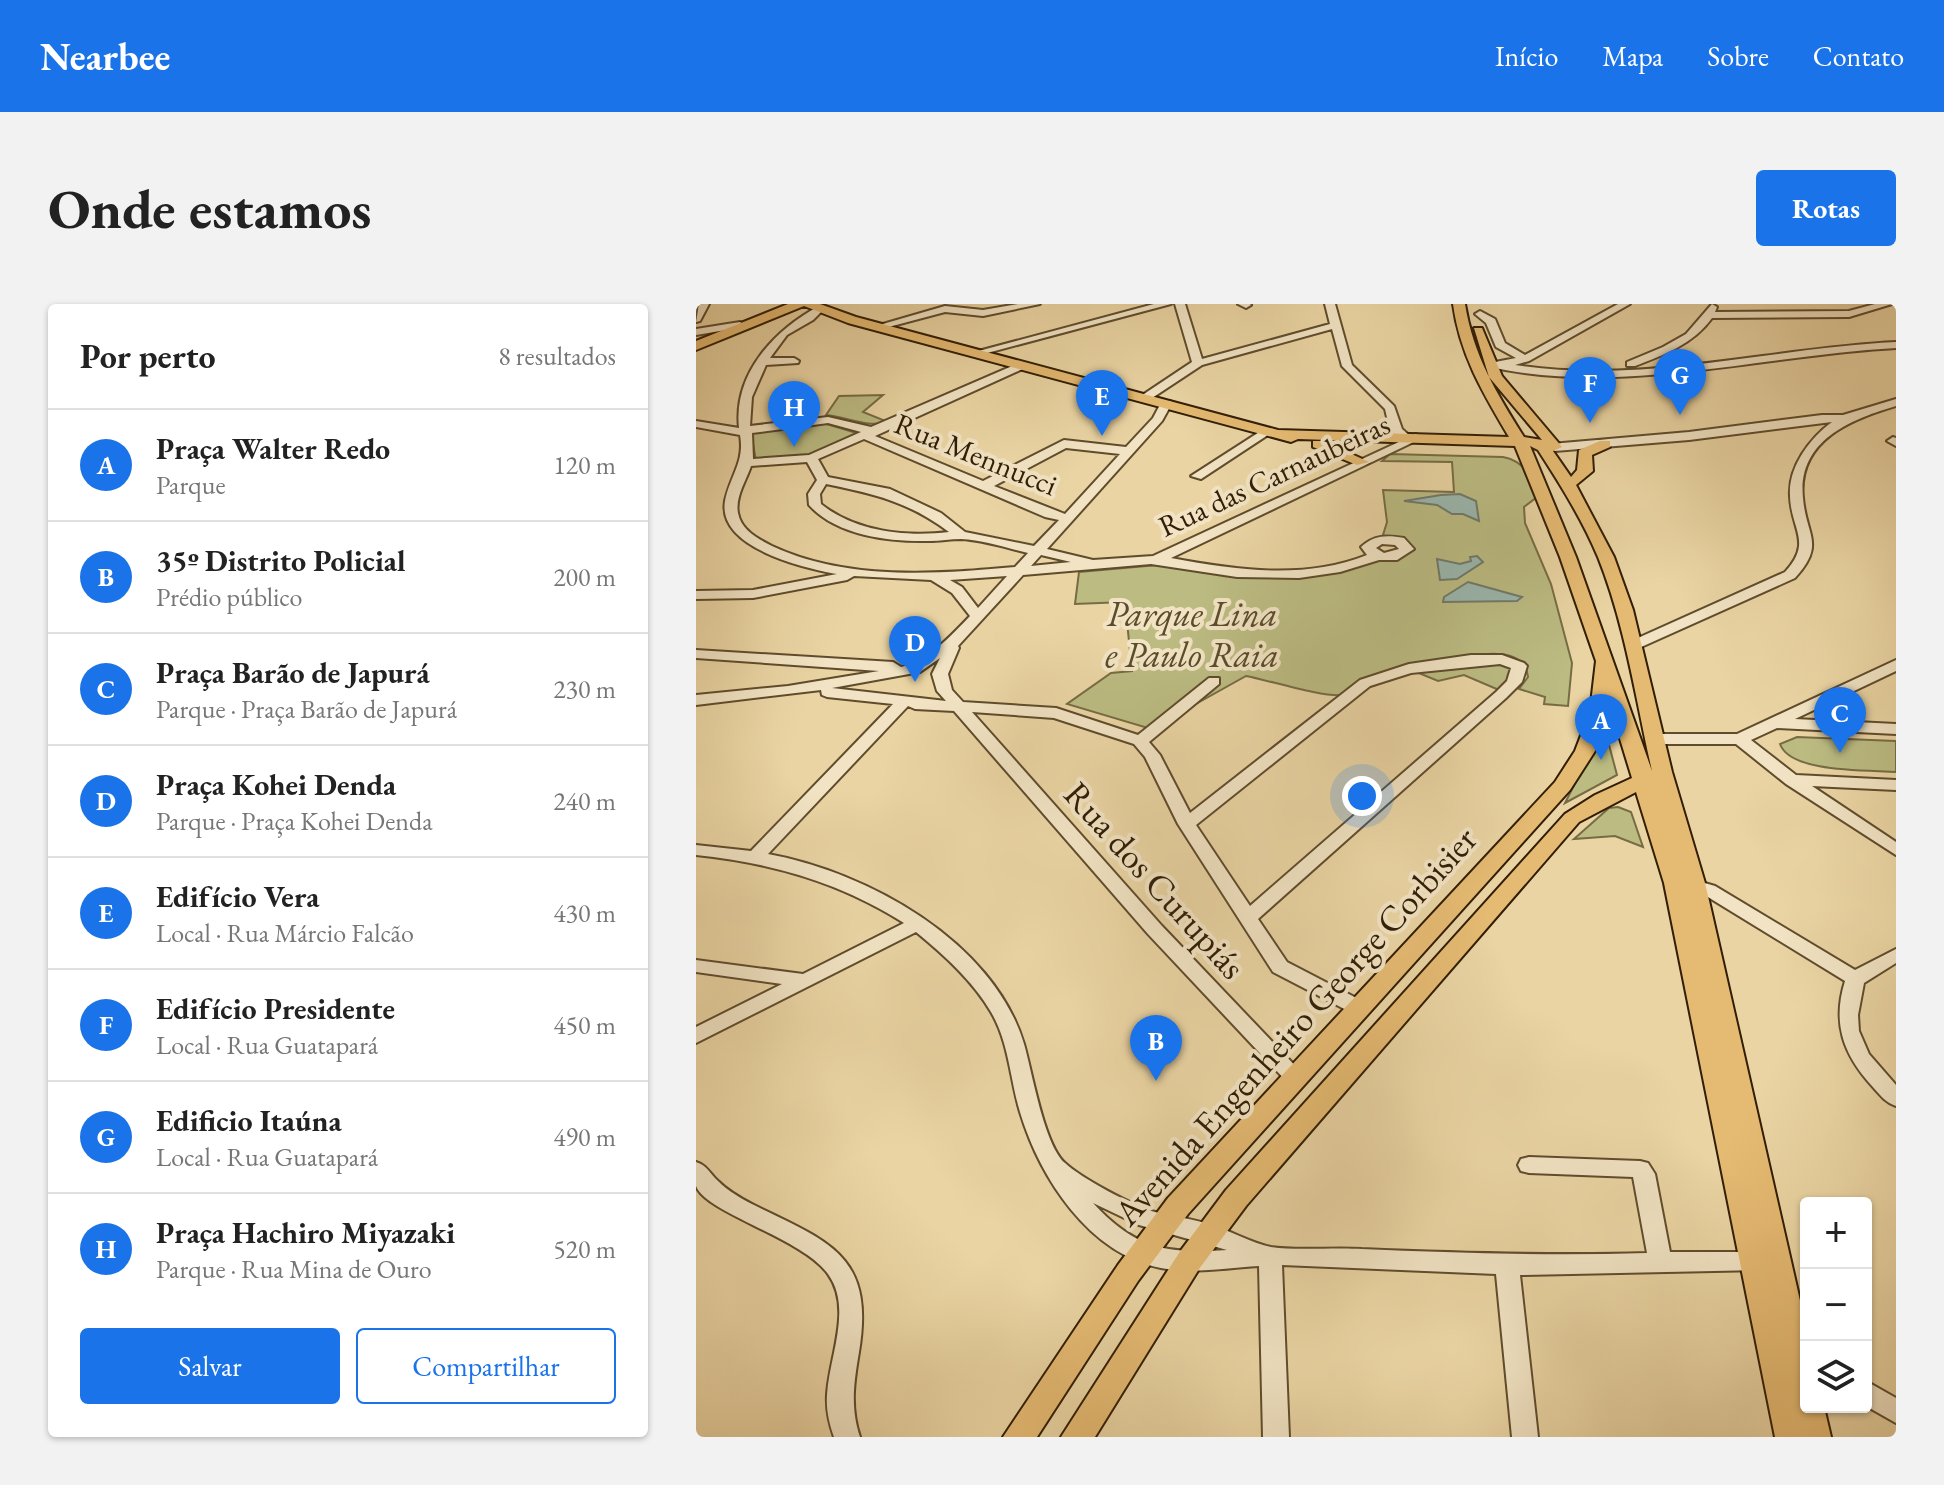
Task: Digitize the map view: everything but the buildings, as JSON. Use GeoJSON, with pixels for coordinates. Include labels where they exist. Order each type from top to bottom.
{"type":"FeatureCollection","features":[{"type":"Feature","properties":{"kind":"main road"},"geometry":{"type":"LineString","coordinates":[[1459,304],[1468,344],[1483,384],[1521,444],[1653,777],[1685,883],[1766,1261],[1791,1437]]}},
{"type":"Feature","properties":{"kind":"main road"},"geometry":{"type":"LineString","coordinates":[[696,346],[740,325],[779,312],[814,306],[976,353],[1318,444],[1362,462]]}},
{"type":"Feature","properties":{"kind":"main road"},"geometry":{"type":"LineString","coordinates":[[698,331],[742,310]]}},
{"type":"Feature","properties":{"kind":"main road"},"geometry":{"type":"LineString","coordinates":[[1475,313],[1496,377],[1549,447],[1576,490],[1606,557],[1634,645],[1654,739],[1653,777]]}},
{"type":"Feature","properties":{"kind":"main road"},"geometry":{"type":"LineString","coordinates":[[1468,344],[1483,362],[1494,365]]}},
{"type":"Feature","properties":{"kind":"main road"},"geometry":{"type":"LineString","coordinates":[[1158,419],[1197,412]]}},
{"type":"Feature","properties":{"kind":"main road"},"geometry":{"type":"LineString","coordinates":[[1459,444],[1495,435],[1507,422]]}},
{"type":"Feature","properties":{"kind":"main road"},"geometry":{"type":"LineString","coordinates":[[1274,433],[1411,438],[1459,444],[1513,457],[1532,472]]}},
{"type":"Feature","properties":{"kind":"main road"},"geometry":{"type":"LineString","coordinates":[[1318,444],[1391,448],[1459,444],[1549,447]]}},
{"type":"Feature","properties":{"kind":"main road"},"geometry":{"type":"LineString","coordinates":[[1576,490],[1585,471],[1584,453],[1605,444]]}},
{"type":"Feature","properties":{"kind":"main road"},"geometry":{"type":"LineString","coordinates":[[1556,582],[1581,594]]}},
{"type":"Feature","properties":{"kind":"main road"},"geometry":{"type":"LineString","coordinates":[[1605,660],[1634,645]]}},
{"type":"Feature","properties":{"kind":"main road","name":"Avenida Engenheiro George Corbisier"},"geometry":{"type":"LineString","coordinates":[[1019,1437],[1142,1252],[1165,1224],[1563,786],[1585,751],[1600,712],[1600,669],[1605,660]]}},
{"type":"Feature","properties":{"kind":"main road","name":"Avenida Engenheiro George Corbisier"},"geometry":{"type":"LineString","coordinates":[[1077,1437],[1189,1261],[1258,1174],[1572,818],[1602,799],[1653,777]]}},
{"type":"Feature","properties":{"kind":"main road"},"geometry":{"type":"LineString","coordinates":[[1258,1174],[1265,1151],[1307,1100],[1303,1086],[1295,1078]]}},
{"type":"Feature","properties":{"kind":"main road"},"geometry":{"type":"LineString","coordinates":[[1766,1261],[1800,1347]]}},
{"type":"Feature","properties":{"kind":"main road"},"geometry":{"type":"LineString","coordinates":[[1809,1413],[1815,1437]]}},
{"type":"Feature","properties":{"kind":"street"},"geometry":{"type":"LineString","coordinates":[[696,319],[704,304]]}},
{"type":"Feature","properties":{"kind":"street"},"geometry":{"type":"LineString","coordinates":[[876,325],[944,307],[983,313],[1035,304]]}},
{"type":"Feature","properties":{"kind":"street"},"geometry":{"type":"LineString","coordinates":[[976,353],[1166,304]]}},
{"type":"Feature","properties":{"kind":"street"},"geometry":{"type":"LineString","coordinates":[[1180,304],[1198,363]]}},
{"type":"Feature","properties":{"kind":"street"},"geometry":{"type":"LineString","coordinates":[[1330,304],[1333,326],[1347,366],[1390,408],[1394,423],[1411,438]]}},
{"type":"Feature","properties":{"kind":"street"},"geometry":{"type":"LineString","coordinates":[[1475,313],[1494,304]]}},
{"type":"Feature","properties":{"kind":"street"},"geometry":{"type":"LineString","coordinates":[[1494,365],[1525,359],[1625,304]]}},
{"type":"Feature","properties":{"kind":"street"},"geometry":{"type":"LineString","coordinates":[[1606,373],[1677,344],[1703,324],[1710,310],[1849,314],[1886,304],[1896,307]]}},
{"type":"Feature","properties":{"kind":"street"},"geometry":{"type":"LineString","coordinates":[[814,306],[780,336],[749,389],[744,410],[747,463],[732,501],[732,516],[743,534],[788,557],[851,575]]}},
{"type":"Feature","properties":{"kind":"street"},"geometry":{"type":"LineString","coordinates":[[1475,313],[1491,321],[1500,345],[1525,359]]}},
{"type":"Feature","properties":{"kind":"street"},"geometry":{"type":"LineString","coordinates":[[698,331],[740,325]]}},
{"type":"Feature","properties":{"kind":"street"},"geometry":{"type":"LineString","coordinates":[[1145,398],[1198,363],[1333,326]]}},
{"type":"Feature","properties":{"kind":"street"},"geometry":{"type":"LineString","coordinates":[[1494,365],[1554,374],[1606,373],[1815,349],[1896,345]]}},
{"type":"Feature","properties":{"kind":"street"},"geometry":{"type":"LineString","coordinates":[[764,361],[794,361]]}},
{"type":"Feature","properties":{"kind":"street"},"geometry":{"type":"LineString","coordinates":[[747,463],[811,458],[1023,365]]}},
{"type":"Feature","properties":{"kind":"street"},"geometry":{"type":"LineString","coordinates":[[1634,645],[1782,579],[1805,562],[1809,547],[1796,499],[1796,481],[1804,462],[1830,430],[1844,419],[1896,402]]}},
{"type":"Feature","properties":{"kind":"street"},"geometry":{"type":"LineString","coordinates":[[910,703],[900,683],[956,640],[1158,419],[1166,403]]}},
{"type":"Feature","properties":{"kind":"street"},"geometry":{"type":"LineString","coordinates":[[1689,436],[1822,418],[1844,419]]}},
{"type":"Feature","properties":{"kind":"street","name":"Rua Mennucci"},"geometry":{"type":"LineString","coordinates":[[696,424],[746,431],[812,420],[841,422],[1050,514],[1067,518]]}},
{"type":"Feature","properties":{"kind":"street"},"geometry":{"type":"LineString","coordinates":[[1370,438],[1394,423]]}},
{"type":"Feature","properties":{"kind":"street"},"geometry":{"type":"LineString","coordinates":[[1549,447],[1815,426],[1830,430]]}},
{"type":"Feature","properties":{"kind":"street"},"geometry":{"type":"LineString","coordinates":[[1197,476],[1274,433]]}},
{"type":"Feature","properties":{"kind":"street","name":"Rua das Carnaubeiras"},"geometry":{"type":"LineString","coordinates":[[1155,560],[1411,438]]}},
{"type":"Feature","properties":{"kind":"street"},"geometry":{"type":"LineString","coordinates":[[985,485],[1064,444],[1127,451]]}},
{"type":"Feature","properties":{"kind":"street"},"geometry":{"type":"LineString","coordinates":[[811,458],[823,480]]}},
{"type":"Feature","properties":{"kind":"street"},"geometry":{"type":"LineString","coordinates":[[823,480],[814,494],[815,505],[835,519],[856,527],[919,539],[961,535],[1038,549],[1075,562]]}},
{"type":"Feature","properties":{"kind":"street"},"geometry":{"type":"LineString","coordinates":[[823,480],[886,492],[936,516],[961,535]]}},
{"type":"Feature","properties":{"kind":"street"},"geometry":{"type":"LineString","coordinates":[[1051,536],[1075,562]]}},
{"type":"Feature","properties":{"kind":"street"},"geometry":{"type":"LineString","coordinates":[[696,595],[753,594],[851,575],[932,576],[1075,562],[1117,564],[1155,560],[1216,571],[1275,574],[1340,569],[1378,555]]}},
{"type":"Feature","properties":{"kind":"street"},"geometry":{"type":"LineString","coordinates":[[932,576],[957,590],[977,616]]}},
{"type":"Feature","properties":{"kind":"street"},"geometry":{"type":"LineString","coordinates":[[757,855],[910,703],[930,699],[945,691],[940,674],[956,640]]}},
{"type":"Feature","properties":{"kind":"street"},"geometry":{"type":"LineString","coordinates":[[696,654],[834,662],[940,674]]}},
{"type":"Feature","properties":{"kind":"street"},"geometry":{"type":"LineString","coordinates":[[1187,824],[1365,683],[1409,669],[1488,659],[1515,663],[1520,671],[1514,682],[1341,840],[1249,917]]}},
{"type":"Feature","properties":{"kind":"street"},"geometry":{"type":"LineString","coordinates":[[834,662],[846,671],[865,695]]}},
{"type":"Feature","properties":{"kind":"street"},"geometry":{"type":"LineString","coordinates":[[1654,739],[1740,739],[1896,665]]}},
{"type":"Feature","properties":{"kind":"street"},"geometry":{"type":"LineString","coordinates":[[696,700],[788,691],[915,669]]}},
{"type":"Feature","properties":{"kind":"street"},"geometry":{"type":"LineString","coordinates":[[1140,741],[1214,681]]}},
{"type":"Feature","properties":{"kind":"street"},"geometry":{"type":"LineString","coordinates":[[788,691],[865,695],[966,716],[1056,713],[1140,741],[1152,755],[1187,824],[1280,967],[1359,1008]]}},
{"type":"Feature","properties":{"kind":"street","name":"Rua dos Curupiás"},"geometry":{"type":"LineString","coordinates":[[945,691],[1155,930],[1295,1078]]}},
{"type":"Feature","properties":{"kind":"street"},"geometry":{"type":"LineString","coordinates":[[1816,702],[1820,713],[1832,725]]}},
{"type":"Feature","properties":{"kind":"street"},"geometry":{"type":"LineString","coordinates":[[1771,723],[1896,729]]}},
{"type":"Feature","properties":{"kind":"street"},"geometry":{"type":"LineString","coordinates":[[1740,739],[1792,780],[1896,850]]}},
{"type":"Feature","properties":{"kind":"street"},"geometry":{"type":"LineString","coordinates":[[1792,780],[1896,785]]}},
{"type":"Feature","properties":{"kind":"street"},"geometry":{"type":"LineString","coordinates":[[696,850],[757,855],[848,884],[888,903],[953,950],[1005,1019],[1042,1144],[1077,1200],[1099,1224],[1126,1245],[1142,1252],[1189,1261],[1270,1256],[1507,1265],[1766,1261]]}},
{"type":"Feature","properties":{"kind":"street"},"geometry":{"type":"LineString","coordinates":[[1685,883],[1855,979]]}},
{"type":"Feature","properties":{"kind":"street"},"geometry":{"type":"LineString","coordinates":[[696,1036],[801,980],[919,923]]}},
{"type":"Feature","properties":{"kind":"street"},"geometry":{"type":"LineString","coordinates":[[1896,955],[1855,979],[1846,1004],[1849,1034],[1866,1069],[1896,1098]]}},
{"type":"Feature","properties":{"kind":"street"},"geometry":{"type":"LineString","coordinates":[[696,966],[801,980]]}},
{"type":"Feature","properties":{"kind":"street"},"geometry":{"type":"LineString","coordinates":[[1529,1165],[1640,1169],[1644,1174],[1660,1262]]}},
{"type":"Feature","properties":{"kind":"street"},"geometry":{"type":"LineString","coordinates":[[1058,1169],[1118,1206],[1165,1224],[1209,1233],[1270,1256]]}},
{"type":"Feature","properties":{"kind":"street"},"geometry":{"type":"LineString","coordinates":[[696,1170],[704,1184],[729,1202],[813,1244],[840,1271],[850,1304],[839,1403],[847,1437]]}},
{"type":"Feature","properties":{"kind":"street"},"geometry":{"type":"LineString","coordinates":[[1270,1256],[1276,1437]]}},
{"type":"Feature","properties":{"kind":"street"},"geometry":{"type":"LineString","coordinates":[[1507,1265],[1525,1437]]}},
{"type":"Feature","properties":{"kind":"street"},"geometry":{"type":"LineString","coordinates":[[1872,1396],[1896,1412]]}},
{"type":"Feature","properties":{"kind":"green space"},"geometry":{"type":"Polygon","coordinates":[[[883,395],[863,412],[888,422],[865,423],[826,415],[839,396],[883,395]]]}},
{"type":"Feature","properties":{"kind":"green space"},"geometry":{"type":"Polygon","coordinates":[[[820,422],[860,434],[814,455],[756,461],[751,433],[820,422]]]}},
{"type":"Feature","properties":{"kind":"green space","name":"Parque Lina e Paulo Raia"},"geometry":{"type":"Polygon","coordinates":[[[1390,454],[1503,457],[1517,462],[1526,471],[1537,497],[1524,507],[1525,523],[1551,584],[1572,663],[1568,706],[1544,704],[1545,697],[1519,689],[1528,677],[1519,660],[1500,654],[1474,655],[1444,662],[1343,695],[1310,691],[1246,676],[1151,729],[1067,704],[1111,673],[1132,671],[1125,602],[1075,604],[1079,572],[1158,565],[1293,574],[1403,555],[1394,539],[1383,535],[1387,522],[1383,490],[1454,492],[1452,462],[1382,461],[1390,454]]]}},
{"type":"Feature","properties":{"kind":"green space"},"geometry":{"type":"Polygon","coordinates":[[[1506,663],[1513,667],[1511,677],[1499,690],[1464,675],[1438,681],[1414,671],[1506,663]]]}},
{"type":"Feature","properties":{"kind":"green space"},"geometry":{"type":"Polygon","coordinates":[[[1604,726],[1617,775],[1565,803],[1604,726]]]}},
{"type":"Feature","properties":{"kind":"green space"},"geometry":{"type":"Polygon","coordinates":[[[1797,737],[1896,741],[1896,772],[1831,768],[1798,760],[1780,744],[1797,737]]]}},
{"type":"Feature","properties":{"kind":"green space"},"geometry":{"type":"Polygon","coordinates":[[[1618,807],[1631,812],[1643,847],[1615,836],[1574,839],[1609,808],[1618,807]]]}},
{"type":"Feature","properties":{"kind":"water"},"geometry":{"type":"Polygon","coordinates":[[[1460,494],[1476,501],[1479,521],[1463,514],[1452,514],[1437,505],[1404,501],[1460,494]]]}},
{"type":"Feature","properties":{"kind":"water"},"geometry":{"type":"Polygon","coordinates":[[[1477,556],[1483,562],[1457,579],[1440,580],[1437,559],[1460,564],[1477,556]]]}},
{"type":"Feature","properties":{"kind":"water"},"geometry":{"type":"Polygon","coordinates":[[[1468,582],[1522,597],[1517,601],[1443,602],[1444,597],[1468,582]]]}},
{"type":"Feature","properties":{"kind":"place","name":"Edificio Itaúna"},"geometry":{"type":"Point","coordinates":[1680,415]}},
{"type":"Feature","properties":{"kind":"place","name":"Edifício Presidente"},"geometry":{"type":"Point","coordinates":[1590,423]}},
{"type":"Feature","properties":{"kind":"place","name":"Edifício Vera"},"geometry":{"type":"Point","coordinates":[1102,436]}},
{"type":"Feature","properties":{"kind":"place","name":"Praça Hachiro Miyazaki"},"geometry":{"type":"Point","coordinates":[794,447]}},
{"type":"Feature","properties":{"kind":"place","name":"Praça Kohei Denda"},"geometry":{"type":"Point","coordinates":[915,682]}},
{"type":"Feature","properties":{"kind":"place","name":"Praça Barão de Japurá"},"geometry":{"type":"Point","coordinates":[1840,753]}},
{"type":"Feature","properties":{"kind":"place","name":"Praça Walter Redo"},"geometry":{"type":"Point","coordinates":[1601,760]}},
{"type":"Feature","properties":{"kind":"place","name":"35º Distrito Policial"},"geometry":{"type":"Point","coordinates":[1156,1081]}}]}
